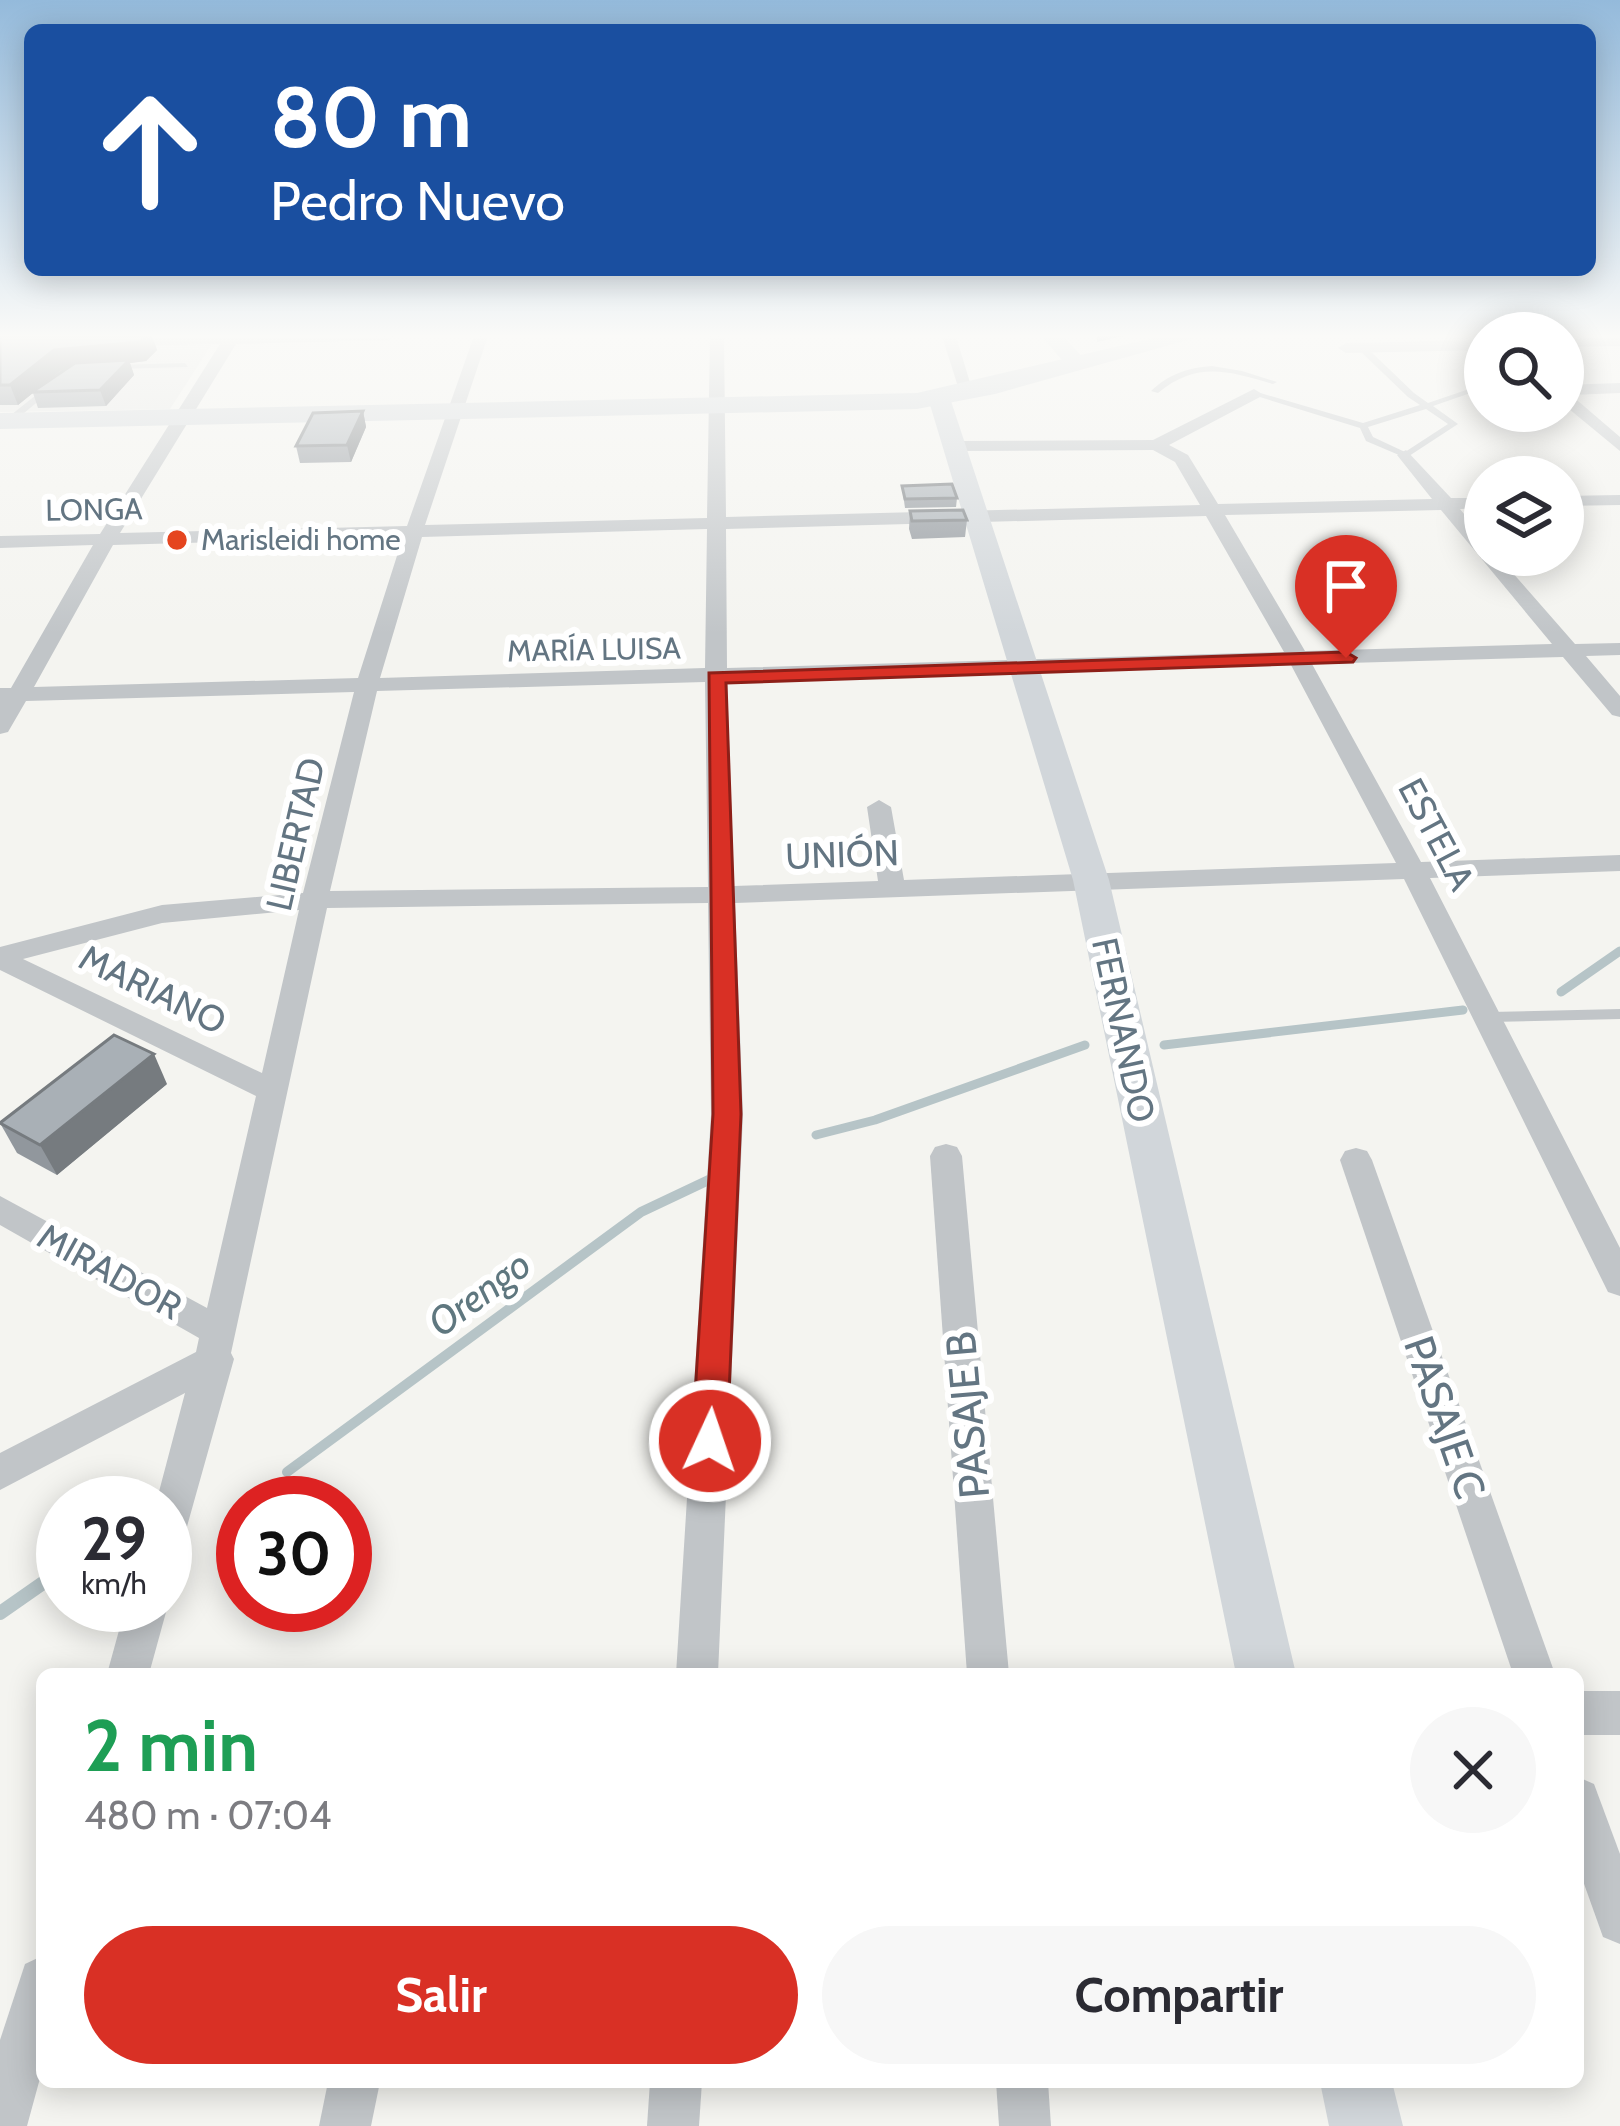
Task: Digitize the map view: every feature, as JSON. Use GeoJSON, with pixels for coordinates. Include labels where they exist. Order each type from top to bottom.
{"type":"FeatureCollection","features":[{"type":"Feature","properties":{"kind":"street"},"geometry":{"type":"LineString","coordinates":[[0,727],[10,694],[168,435]]}},
{"type":"Feature","properties":{"kind":"street","name":"LIBERTAD"},"geometry":{"type":"LineString","coordinates":[[183,1476],[218,1346],[271,1090],[367,683],[410,531],[448,435]]}},
{"type":"Feature","properties":{"kind":"street"},"geometry":{"type":"LineString","coordinates":[[697,1668],[727,1114],[716,678],[717,435]]}},
{"type":"Feature","properties":{"kind":"street","name":"FERNANDO"},"geometry":{"type":"LineString","coordinates":[[956,435],[1090,880],[1265,1668]]}},
{"type":"Feature","properties":{"kind":"street"},"geometry":{"type":"LineString","coordinates":[[956,446],[1156,445],[1175,435]]}},
{"type":"Feature","properties":{"kind":"street","name":"ESTELA"},"geometry":{"type":"LineString","coordinates":[[1156,445],[1183,459],[1302,659],[1416,867],[1620,1282]]}},
{"type":"Feature","properties":{"kind":"street"},"geometry":{"type":"LineString","coordinates":[[1406,455],[1464,527]]}},
{"type":"Feature","properties":{"kind":"street"},"geometry":{"type":"LineString","coordinates":[[1584,501],[1620,500]]}},
{"type":"Feature","properties":{"kind":"street","name":"LONGA"},"geometry":{"type":"LineString","coordinates":[[0,542],[1464,503]]}},
{"type":"Feature","properties":{"kind":"street"},"geometry":{"type":"LineString","coordinates":[[1505,576],[1620,710]]}},
{"type":"Feature","properties":{"kind":"street","name":"MARÍA LUISA"},"geometry":{"type":"LineString","coordinates":[[10,694],[716,678],[1620,649]]}},
{"type":"Feature","properties":{"kind":"street"},"geometry":{"type":"LineString","coordinates":[[879,806],[892,888]]}},
{"type":"Feature","properties":{"kind":"street","name":"UNIÓN"},"geometry":{"type":"LineString","coordinates":[[0,958],[162,914],[316,900],[724,895],[1620,863]]}},
{"type":"Feature","properties":{"kind":"street","name":"MARIANO"},"geometry":{"type":"LineString","coordinates":[[0,958],[271,1090]]}},
{"type":"Feature","properties":{"kind":"street","name":"PASAJE B"},"geometry":{"type":"LineString","coordinates":[[946,1156],[988,1668]]}},
{"type":"Feature","properties":{"kind":"street","name":"PASAJE C"},"geometry":{"type":"LineString","coordinates":[[1356,1160],[1532,1668]]}},
{"type":"Feature","properties":{"kind":"street","name":"MIRADOR"},"geometry":{"type":"LineString","coordinates":[[0,1209],[218,1346]]}},
{"type":"Feature","properties":{"kind":"street"},"geometry":{"type":"LineString","coordinates":[[0,1472],[218,1346]]}},
{"type":"Feature","properties":{"kind":"street"},"geometry":{"type":"LineString","coordinates":[[130,1668],[140,1632]]}},
{"type":"Feature","properties":{"kind":"street"},"geometry":{"type":"LineString","coordinates":[[1584,1713],[1620,1713]]}},
{"type":"Feature","properties":{"kind":"street"},"geometry":{"type":"LineString","coordinates":[[1584,1817],[1620,1920]]}},
{"type":"Feature","properties":{"kind":"street"},"geometry":{"type":"LineString","coordinates":[[2,2126],[36,2004]]}},
{"type":"Feature","properties":{"kind":"street"},"geometry":{"type":"LineString","coordinates":[[345,2126],[353,2088]]}},
{"type":"Feature","properties":{"kind":"street"},"geometry":{"type":"LineString","coordinates":[[674,2126],[676,2088]]}},
{"type":"Feature","properties":{"kind":"street"},"geometry":{"type":"LineString","coordinates":[[1022,2088],[1025,2126]]}},
{"type":"Feature","properties":{"kind":"street"},"geometry":{"type":"LineString","coordinates":[[1357,2088],[1366,2126]]}},
{"type":"Feature","properties":{"kind":"lane"},"geometry":{"type":"LineString","coordinates":[[1367,435],[1406,455],[1437,435]]}},
{"type":"Feature","properties":{"kind":"lane"},"geometry":{"type":"LineString","coordinates":[[1490,1017],[1620,1014]]}},
{"type":"Feature","properties":{"kind":"building"},"geometry":{"type":"Polygon","coordinates":[[[302,435],[352,435],[347,445],[296,446],[302,435]]]}},
{"type":"Feature","properties":{"kind":"building"},"geometry":{"type":"Polygon","coordinates":[[[952,484],[957,498],[905,499],[902,486],[952,484]]]}},
{"type":"Feature","properties":{"kind":"building"},"geometry":{"type":"Polygon","coordinates":[[[963,510],[967,520],[912,521],[910,511],[963,510]]]}},
{"type":"Feature","properties":{"kind":"building"},"geometry":{"type":"Polygon","coordinates":[[[114,1035],[154,1054],[40,1145],[0,1123],[114,1035]]]}},
{"type":"Feature","properties":{"kind":"waterway","name":"Orengo"},"geometry":{"type":"LineString","coordinates":[[1561,992],[1620,951]]}},
{"type":"Feature","properties":{"kind":"waterway","name":"Orengo"},"geometry":{"type":"LineString","coordinates":[[1164,1045],[1463,1010]]}},
{"type":"Feature","properties":{"kind":"waterway","name":"Orengo"},"geometry":{"type":"LineString","coordinates":[[816,1135],[875,1120],[1085,1045]]}},
{"type":"Feature","properties":{"kind":"waterway","name":"Orengo"},"geometry":{"type":"LineString","coordinates":[[287,1472],[641,1212],[715,1177]]}},
{"type":"Feature","properties":{"kind":"waterway","name":"Orengo"},"geometry":{"type":"LineString","coordinates":[[0,1613],[36,1588]]}},
{"type":"Feature","properties":{"kind":"place","name":"Marisleidi home"},"geometry":{"type":"Point","coordinates":[177,540]}},
{"type":"Feature","properties":{"kind":"route"},"geometry":{"type":"LineString","coordinates":[[710,1441],[727,1114],[716,678],[1346,658]]}}]}
